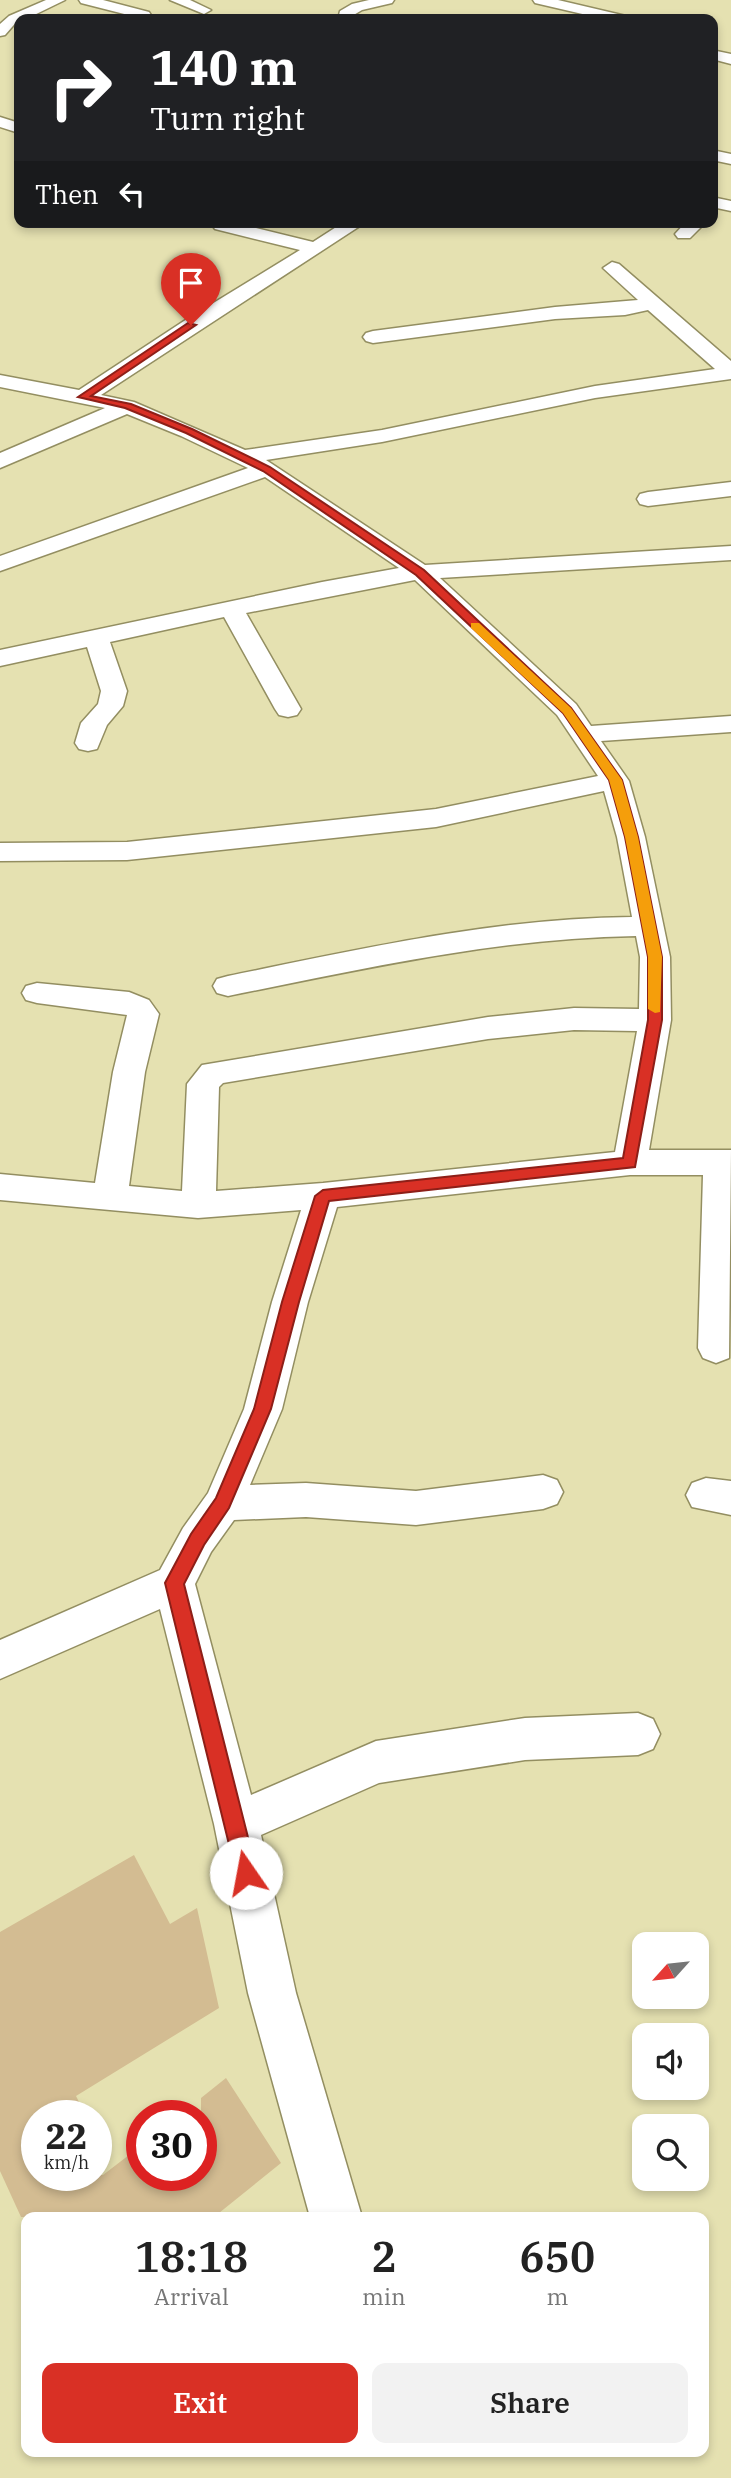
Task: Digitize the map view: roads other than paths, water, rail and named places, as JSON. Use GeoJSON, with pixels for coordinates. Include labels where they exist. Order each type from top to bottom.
{"type":"FeatureCollection","features":[{"type":"Feature","properties":{"kind":"street"},"geometry":{"type":"LineString","coordinates":[[26,14],[58,0]]}},
{"type":"Feature","properties":{"kind":"street"},"geometry":{"type":"LineString","coordinates":[[86,0],[140,14]]}},
{"type":"Feature","properties":{"kind":"street"},"geometry":{"type":"LineString","coordinates":[[177,0],[204,10]]}},
{"type":"Feature","properties":{"kind":"street"},"geometry":{"type":"LineString","coordinates":[[345,14],[387,0]]}},
{"type":"Feature","properties":{"kind":"street"},"geometry":{"type":"LineString","coordinates":[[540,0],[580,14]]}},
{"type":"Feature","properties":{"kind":"street"},"geometry":{"type":"LineString","coordinates":[[0,32],[14,19]]}},
{"type":"Feature","properties":{"kind":"street"},"geometry":{"type":"LineString","coordinates":[[233,228],[316,248]]}},
{"type":"Feature","properties":{"kind":"street"},"geometry":{"type":"LineString","coordinates":[[83,397],[191,325],[348,228]]}},
{"type":"Feature","properties":{"kind":"street"},"geometry":{"type":"LineString","coordinates":[[612,268],[731,373]]}},
{"type":"Feature","properties":{"kind":"street"},"geometry":{"type":"LineString","coordinates":[[373,337],[555,313],[625,309],[652,303]]}},
{"type":"Feature","properties":{"kind":"street"},"geometry":{"type":"LineString","coordinates":[[242,457],[382,436],[595,392],[731,373]]}},
{"type":"Feature","properties":{"kind":"street"},"geometry":{"type":"LineString","coordinates":[[0,381],[127,406],[189,431],[267,469],[420,572],[567,710],[615,780],[631,837],[655,957],[655,1020],[630,1163]]}},
{"type":"Feature","properties":{"kind":"street"},"geometry":{"type":"LineString","coordinates":[[0,461],[127,406]]}},
{"type":"Feature","properties":{"kind":"street"},"geometry":{"type":"LineString","coordinates":[[0,564],[267,469]]}},
{"type":"Feature","properties":{"kind":"street"},"geometry":{"type":"LineString","coordinates":[[648,499],[731,489]]}},
{"type":"Feature","properties":{"kind":"street"},"geometry":{"type":"LineString","coordinates":[[0,658],[322,589],[420,572],[731,552]]}},
{"type":"Feature","properties":{"kind":"street"},"geometry":{"type":"LineString","coordinates":[[232,609],[288,709]]}},
{"type":"Feature","properties":{"kind":"street"},"geometry":{"type":"LineString","coordinates":[[88,743],[94,723],[110,706],[114,691],[97,639]]}},
{"type":"Feature","properties":{"kind":"street"},"geometry":{"type":"LineString","coordinates":[[583,734],[731,724]]}},
{"type":"Feature","properties":{"kind":"street"},"geometry":{"type":"LineString","coordinates":[[0,852],[127,850],[436,818],[615,780]]}},
{"type":"Feature","properties":{"kind":"street"},"geometry":{"type":"LineString","coordinates":[[228,986],[351,961],[500,937],[573,927],[648,926]]}},
{"type":"Feature","properties":{"kind":"street"},"geometry":{"type":"LineString","coordinates":[[37,993],[129,1003],[138,1007],[143,1014],[129,1072],[110,1199]]}},
{"type":"Feature","properties":{"kind":"street"},"geometry":{"type":"LineString","coordinates":[[198,1205],[203,1084],[213,1073],[488,1028],[574,1019],[655,1020]]}},
{"type":"Feature","properties":{"kind":"street"},"geometry":{"type":"LineString","coordinates":[[0,1188],[198,1205],[323,1196],[630,1163],[726,1162],[716,1348]]}},
{"type":"Feature","properties":{"kind":"street"},"geometry":{"type":"LineString","coordinates":[[0,1660],[174,1583],[197,1540],[223,1503],[263,1409],[290,1302],[323,1196]]}},
{"type":"Feature","properties":{"kind":"street"},"geometry":{"type":"LineString","coordinates":[[223,1503],[306,1500],[416,1508],[543,1492]]}},
{"type":"Feature","properties":{"kind":"street"},"geometry":{"type":"LineString","coordinates":[[174,1583],[236,1824],[272,1993],[336,2212]]}},
{"type":"Feature","properties":{"kind":"street"},"geometry":{"type":"LineString","coordinates":[[236,1824],[376,1762],[525,1740],[638,1734]]}}]}
